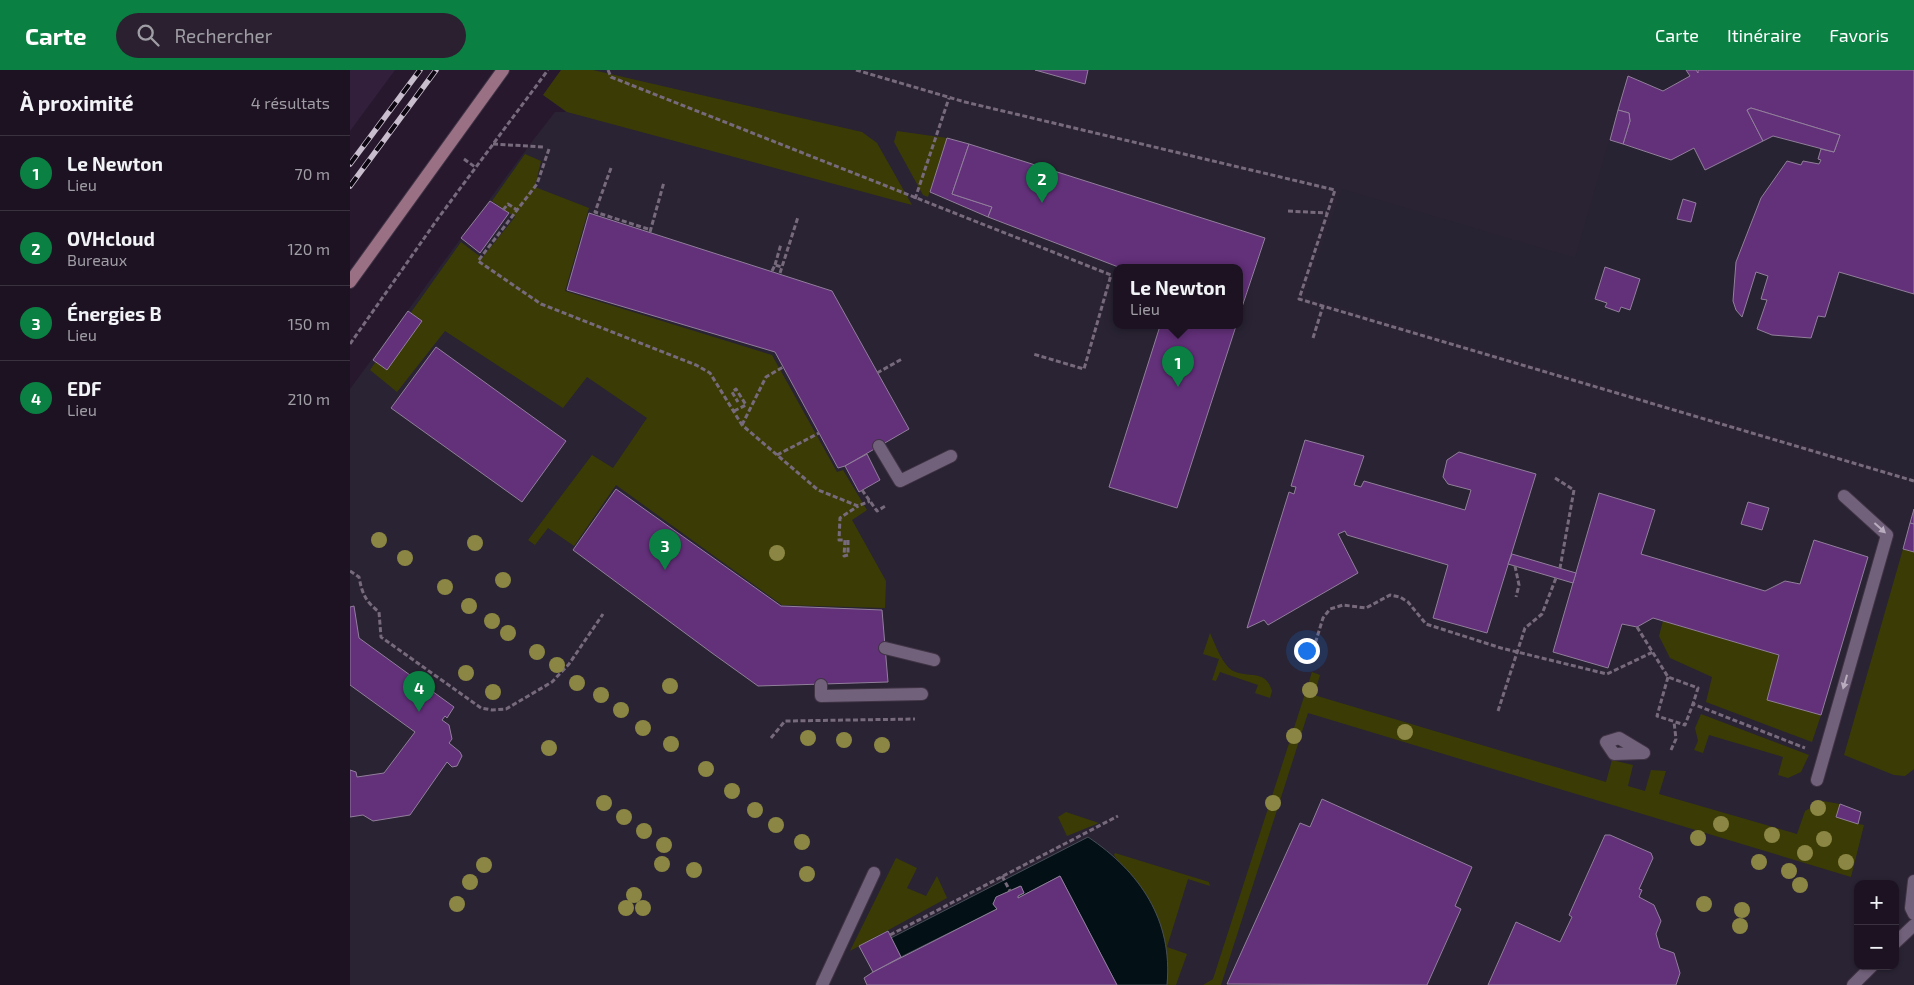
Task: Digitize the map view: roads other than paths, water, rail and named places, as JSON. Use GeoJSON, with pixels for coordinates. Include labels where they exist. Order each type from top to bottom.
{"type":"FeatureCollection","features":[{"type":"Feature","properties":{"kind":"main road"},"geometry":{"type":"LineString","coordinates":[[350,282],[503,70]]}},
{"type":"Feature","properties":{"kind":"street"},"geometry":{"type":"LineString","coordinates":[[879,446],[900,481],[952,456]]}},
{"type":"Feature","properties":{"kind":"street"},"geometry":{"type":"LineString","coordinates":[[1817,780],[1887,535],[1844,496]]}},
{"type":"Feature","properties":{"kind":"street"},"geometry":{"type":"LineString","coordinates":[[885,648],[934,660]]}},
{"type":"Feature","properties":{"kind":"street"},"geometry":{"type":"LineString","coordinates":[[821,685],[821,696],[922,694]]}},
{"type":"Feature","properties":{"kind":"street"},"geometry":{"type":"LineString","coordinates":[[1606,742],[1619,738],[1644,753]]}},
{"type":"Feature","properties":{"kind":"street"},"geometry":{"type":"LineString","coordinates":[[822,985],[874,873]]}},
{"type":"Feature","properties":{"kind":"street"},"geometry":{"type":"LineString","coordinates":[[1914,881],[1911,908],[1914,914]]}},
{"type":"Feature","properties":{"kind":"street"},"geometry":{"type":"LineString","coordinates":[[1899,940],[1914,925]]}},
{"type":"Feature","properties":{"kind":"street"},"geometry":{"type":"LineString","coordinates":[[1853,985],[1868,970]]}},
{"type":"Feature","properties":{"kind":"railway"},"geometry":{"type":"LineString","coordinates":[[350,164],[420,70]]}},
{"type":"Feature","properties":{"kind":"railway"},"geometry":{"type":"LineString","coordinates":[[350,186],[436,70]]}},
{"type":"Feature","properties":{"kind":"place","name":"OVHcloud"},"geometry":{"type":"Point","coordinates":[1042,203]}},
{"type":"Feature","properties":{"kind":"place","name":"Le Newton"},"geometry":{"type":"Point","coordinates":[1178,387]}},
{"type":"Feature","properties":{"kind":"place","name":"Énergies B"},"geometry":{"type":"Point","coordinates":[665,570]}},
{"type":"Feature","properties":{"kind":"place","name":"EDF"},"geometry":{"type":"Point","coordinates":[419,712]}}]}
